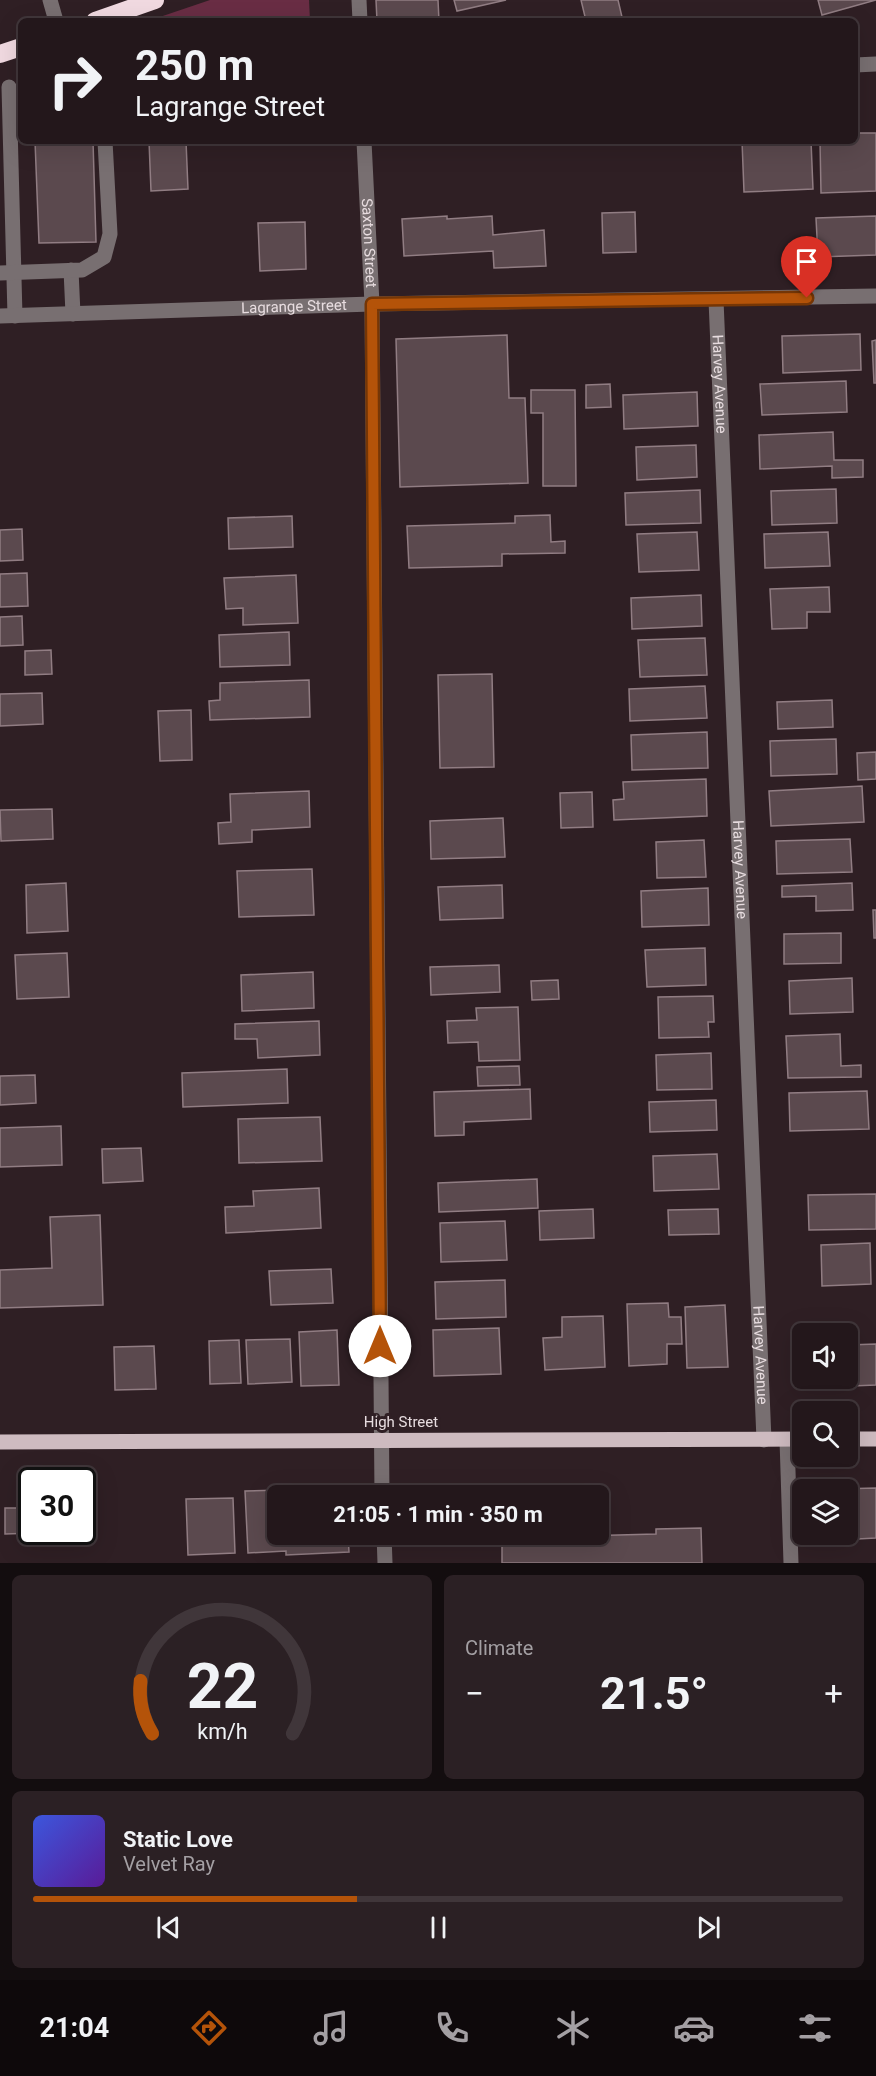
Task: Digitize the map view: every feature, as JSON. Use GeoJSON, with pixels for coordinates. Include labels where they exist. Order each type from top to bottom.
{"type":"FeatureCollection","features":[{"type":"Feature","properties":{"kind":"highway"},"geometry":{"type":"LineString","coordinates":[[104,18],[155,0]]}},
{"type":"Feature","properties":{"kind":"highway"},"geometry":{"type":"LineString","coordinates":[[0,54],[18,48]]}},
{"type":"Feature","properties":{"kind":"main road"},"geometry":{"type":"LineString","coordinates":[[858,1439],[876,1439]]}},
{"type":"Feature","properties":{"kind":"main road","name":"High Street"},"geometry":{"type":"LineString","coordinates":[[0,1442],[792,1440]]}},
{"type":"Feature","properties":{"kind":"street"},"geometry":{"type":"LineString","coordinates":[[51,0],[55,18]]}},
{"type":"Feature","properties":{"kind":"street"},"geometry":{"type":"LineString","coordinates":[[359,0],[360,18]]}},
{"type":"Feature","properties":{"kind":"street"},"geometry":{"type":"LineString","coordinates":[[858,65],[876,64]]}},
{"type":"Feature","properties":{"kind":"street"},"geometry":{"type":"LineString","coordinates":[[8,316],[5,156],[10,127],[10,87]]}},
{"type":"Feature","properties":{"kind":"street"},"geometry":{"type":"LineString","coordinates":[[7,272],[82,270],[104,257],[110,234],[105,144]]}},
{"type":"Feature","properties":{"kind":"street","name":"Saxton Street"},"geometry":{"type":"LineString","coordinates":[[364,144],[372,304],[382,1485]]}},
{"type":"Feature","properties":{"kind":"street"},"geometry":{"type":"LineString","coordinates":[[71,270],[73,314]]}},
{"type":"Feature","properties":{"kind":"street","name":"Lagrange Street"},"geometry":{"type":"LineString","coordinates":[[8,316],[372,304],[876,296]]}},
{"type":"Feature","properties":{"kind":"street","name":"Harvey Avenue"},"geometry":{"type":"LineString","coordinates":[[716,300],[764,1440]]}},
{"type":"Feature","properties":{"kind":"street"},"geometry":{"type":"LineString","coordinates":[[787,1440],[791,1563]]}},
{"type":"Feature","properties":{"kind":"street"},"geometry":{"type":"LineString","coordinates":[[384,1545],[385,1563]]}},
{"type":"Feature","properties":{"kind":"shaded area"},"geometry":{"type":"Polygon","coordinates":[[[210,0],[309,0],[310,18],[157,18],[210,0]]]}},
{"type":"Feature","properties":{"kind":"building"},"geometry":{"type":"Polygon","coordinates":[[[376,0],[438,0],[439,18],[377,18],[376,0]]]}},
{"type":"Feature","properties":{"kind":"building"},"geometry":{"type":"Polygon","coordinates":[[[454,0],[506,0],[457,11],[454,0]]]}},
{"type":"Feature","properties":{"kind":"building"},"geometry":{"type":"Polygon","coordinates":[[[581,0],[618,0],[622,17],[585,18],[581,0]]]}},
{"type":"Feature","properties":{"kind":"building"},"geometry":{"type":"Polygon","coordinates":[[[818,0],[876,0],[822,15],[818,0]]]}},
{"type":"Feature","properties":{"kind":"building"},"geometry":{"type":"Polygon","coordinates":[[[858,133],[876,133],[876,191],[821,193],[820,144],[858,144],[858,133]]]}},
{"type":"Feature","properties":{"kind":"building"},"geometry":{"type":"Polygon","coordinates":[[[35,144],[93,144],[96,242],[39,243],[35,144]]]}},
{"type":"Feature","properties":{"kind":"building"},"geometry":{"type":"Polygon","coordinates":[[[149,144],[186,144],[188,189],[151,191],[149,144]]]}},
{"type":"Feature","properties":{"kind":"building"},"geometry":{"type":"Polygon","coordinates":[[[742,144],[811,144],[813,189],[744,192],[742,144]]]}},
{"type":"Feature","properties":{"kind":"building"},"geometry":{"type":"Polygon","coordinates":[[[635,212],[636,252],[603,253],[602,213],[635,212]]]}},
{"type":"Feature","properties":{"kind":"building"},"geometry":{"type":"Polygon","coordinates":[[[447,216],[447,219],[492,216],[493,235],[544,230],[546,266],[494,268],[493,251],[404,256],[402,219],[447,216]]]}},
{"type":"Feature","properties":{"kind":"building"},"geometry":{"type":"Polygon","coordinates":[[[876,216],[876,255],[818,257],[816,218],[876,216]]]}},
{"type":"Feature","properties":{"kind":"building"},"geometry":{"type":"Polygon","coordinates":[[[305,222],[306,269],[260,271],[258,223],[305,222]]]}},
{"type":"Feature","properties":{"kind":"building"},"geometry":{"type":"Polygon","coordinates":[[[860,334],[861,370],[783,373],[782,336],[860,334]]]}},
{"type":"Feature","properties":{"kind":"building"},"geometry":{"type":"Polygon","coordinates":[[[507,335],[509,398],[525,398],[528,483],[400,487],[396,339],[507,335]]]}},
{"type":"Feature","properties":{"kind":"building"},"geometry":{"type":"Polygon","coordinates":[[[876,340],[876,383],[874,383],[872,341],[876,340]]]}},
{"type":"Feature","properties":{"kind":"building"},"geometry":{"type":"Polygon","coordinates":[[[846,381],[847,412],[762,415],[760,384],[846,381]]]}},
{"type":"Feature","properties":{"kind":"building"},"geometry":{"type":"Polygon","coordinates":[[[610,384],[611,407],[586,408],[586,385],[610,384]]]}},
{"type":"Feature","properties":{"kind":"building"},"geometry":{"type":"Polygon","coordinates":[[[531,390],[575,390],[576,486],[543,486],[543,413],[531,413],[531,390]]]}},
{"type":"Feature","properties":{"kind":"building"},"geometry":{"type":"Polygon","coordinates":[[[697,392],[698,426],[624,429],[623,395],[697,392]]]}},
{"type":"Feature","properties":{"kind":"building"},"geometry":{"type":"Polygon","coordinates":[[[833,432],[834,460],[863,460],[863,477],[832,478],[832,466],[760,469],[759,435],[833,432]]]}},
{"type":"Feature","properties":{"kind":"building"},"geometry":{"type":"Polygon","coordinates":[[[696,445],[697,477],[637,480],[636,447],[696,445]]]}},
{"type":"Feature","properties":{"kind":"building"},"geometry":{"type":"Polygon","coordinates":[[[836,489],[837,523],[772,525],[771,491],[836,489]]]}},
{"type":"Feature","properties":{"kind":"building"},"geometry":{"type":"Polygon","coordinates":[[[700,490],[701,523],[626,525],[625,493],[700,490]]]}},
{"type":"Feature","properties":{"kind":"building"},"geometry":{"type":"Polygon","coordinates":[[[550,515],[551,542],[565,541],[565,553],[502,554],[502,566],[409,568],[407,526],[515,523],[515,516],[550,515]]]}},
{"type":"Feature","properties":{"kind":"building"},"geometry":{"type":"Polygon","coordinates":[[[292,516],[293,547],[229,549],[228,518],[292,516]]]}},
{"type":"Feature","properties":{"kind":"building"},"geometry":{"type":"Polygon","coordinates":[[[22,529],[23,560],[0,561],[0,530],[22,529]]]}},
{"type":"Feature","properties":{"kind":"building"},"geometry":{"type":"Polygon","coordinates":[[[697,532],[699,570],[639,572],[637,534],[697,532]]]}},
{"type":"Feature","properties":{"kind":"building"},"geometry":{"type":"Polygon","coordinates":[[[828,532],[830,566],[765,568],[764,534],[828,532]]]}},
{"type":"Feature","properties":{"kind":"building"},"geometry":{"type":"Polygon","coordinates":[[[27,573],[28,606],[0,607],[0,574],[27,573]]]}},
{"type":"Feature","properties":{"kind":"building"},"geometry":{"type":"Polygon","coordinates":[[[296,575],[298,623],[243,625],[243,608],[226,609],[224,578],[296,575]]]}},
{"type":"Feature","properties":{"kind":"building"},"geometry":{"type":"Polygon","coordinates":[[[829,587],[830,612],[807,612],[807,628],[772,629],[770,589],[829,587]]]}},
{"type":"Feature","properties":{"kind":"building"},"geometry":{"type":"Polygon","coordinates":[[[701,595],[702,626],[632,629],[631,598],[701,595]]]}},
{"type":"Feature","properties":{"kind":"building"},"geometry":{"type":"Polygon","coordinates":[[[22,616],[23,645],[0,646],[0,617],[22,616]]]}},
{"type":"Feature","properties":{"kind":"building"},"geometry":{"type":"Polygon","coordinates":[[[289,632],[290,665],[220,667],[219,635],[289,632]]]}},
{"type":"Feature","properties":{"kind":"building"},"geometry":{"type":"Polygon","coordinates":[[[705,638],[707,675],[640,677],[638,640],[705,638]]]}},
{"type":"Feature","properties":{"kind":"building"},"geometry":{"type":"Polygon","coordinates":[[[51,650],[52,674],[25,675],[25,651],[51,650]]]}},
{"type":"Feature","properties":{"kind":"building"},"geometry":{"type":"Polygon","coordinates":[[[492,674],[494,767],[440,768],[438,675],[492,674]]]}},
{"type":"Feature","properties":{"kind":"building"},"geometry":{"type":"Polygon","coordinates":[[[309,680],[310,717],[210,720],[209,701],[220,700],[220,683],[309,680]]]}},
{"type":"Feature","properties":{"kind":"building"},"geometry":{"type":"Polygon","coordinates":[[[705,686],[707,718],[630,721],[629,689],[705,686]]]}},
{"type":"Feature","properties":{"kind":"building"},"geometry":{"type":"Polygon","coordinates":[[[42,693],[43,724],[0,726],[0,694],[42,693]]]}},
{"type":"Feature","properties":{"kind":"building"},"geometry":{"type":"Polygon","coordinates":[[[832,700],[833,727],[778,729],[777,702],[832,700]]]}},
{"type":"Feature","properties":{"kind":"building"},"geometry":{"type":"Polygon","coordinates":[[[191,710],[192,760],[160,761],[158,711],[191,710]]]}},
{"type":"Feature","properties":{"kind":"building"},"geometry":{"type":"Polygon","coordinates":[[[707,732],[708,768],[632,770],[631,735],[707,732]]]}},
{"type":"Feature","properties":{"kind":"building"},"geometry":{"type":"Polygon","coordinates":[[[836,739],[837,774],[771,776],[770,741],[836,739]]]}},
{"type":"Feature","properties":{"kind":"building"},"geometry":{"type":"Polygon","coordinates":[[[876,752],[876,779],[858,780],[857,753],[876,752]]]}},
{"type":"Feature","properties":{"kind":"building"},"geometry":{"type":"Polygon","coordinates":[[[706,779],[707,816],[614,820],[613,800],[624,799],[623,782],[706,779]]]}},
{"type":"Feature","properties":{"kind":"building"},"geometry":{"type":"Polygon","coordinates":[[[862,786],[864,822],[771,826],[769,791],[862,786]]]}},
{"type":"Feature","properties":{"kind":"building"},"geometry":{"type":"Polygon","coordinates":[[[309,791],[310,827],[252,830],[252,842],[219,844],[218,823],[231,822],[230,794],[309,791]]]}},
{"type":"Feature","properties":{"kind":"building"},"geometry":{"type":"Polygon","coordinates":[[[592,792],[593,827],[561,828],[560,793],[592,792]]]}},
{"type":"Feature","properties":{"kind":"building"},"geometry":{"type":"Polygon","coordinates":[[[52,809],[53,839],[1,841],[0,810],[52,809]]]}},
{"type":"Feature","properties":{"kind":"building"},"geometry":{"type":"Polygon","coordinates":[[[503,818],[505,857],[431,859],[430,821],[503,818]]]}},
{"type":"Feature","properties":{"kind":"building"},"geometry":{"type":"Polygon","coordinates":[[[850,839],[852,872],[777,874],[776,841],[850,839]]]}},
{"type":"Feature","properties":{"kind":"building"},"geometry":{"type":"Polygon","coordinates":[[[704,840],[706,877],[657,878],[656,842],[704,840]]]}},
{"type":"Feature","properties":{"kind":"building"},"geometry":{"type":"Polygon","coordinates":[[[312,869],[314,915],[239,917],[237,871],[312,869]]]}},
{"type":"Feature","properties":{"kind":"building"},"geometry":{"type":"Polygon","coordinates":[[[66,883],[68,931],[27,933],[26,885],[66,883]]]}},
{"type":"Feature","properties":{"kind":"building"},"geometry":{"type":"Polygon","coordinates":[[[852,883],[853,910],[816,911],[816,896],[782,897],[782,886],[852,883]]]}},
{"type":"Feature","properties":{"kind":"building"},"geometry":{"type":"Polygon","coordinates":[[[502,885],[503,918],[440,920],[438,887],[502,885]]]}},
{"type":"Feature","properties":{"kind":"building"},"geometry":{"type":"Polygon","coordinates":[[[708,888],[709,925],[642,927],[641,891],[708,888]]]}},
{"type":"Feature","properties":{"kind":"building"},"geometry":{"type":"Polygon","coordinates":[[[873,910],[876,910],[876,938],[874,938],[873,910]]]}},
{"type":"Feature","properties":{"kind":"building"},"geometry":{"type":"Polygon","coordinates":[[[841,933],[841,963],[784,964],[784,934],[841,933]]]}},
{"type":"Feature","properties":{"kind":"building"},"geometry":{"type":"Polygon","coordinates":[[[705,948],[706,985],[647,987],[645,950],[705,948]]]}},
{"type":"Feature","properties":{"kind":"building"},"geometry":{"type":"Polygon","coordinates":[[[67,953],[69,997],[17,999],[15,955],[67,953]]]}},
{"type":"Feature","properties":{"kind":"building"},"geometry":{"type":"Polygon","coordinates":[[[499,965],[500,992],[431,995],[430,967],[499,965]]]}},
{"type":"Feature","properties":{"kind":"building"},"geometry":{"type":"Polygon","coordinates":[[[313,972],[314,1008],[242,1011],[241,975],[313,972]]]}},
{"type":"Feature","properties":{"kind":"building"},"geometry":{"type":"Polygon","coordinates":[[[852,978],[853,1012],[790,1014],[789,981],[852,978]]]}},
{"type":"Feature","properties":{"kind":"building"},"geometry":{"type":"Polygon","coordinates":[[[558,980],[559,999],[532,1000],[531,981],[558,980]]]}},
{"type":"Feature","properties":{"kind":"building"},"geometry":{"type":"Polygon","coordinates":[[[713,996],[714,1022],[708,1022],[709,1037],[659,1038],[658,997],[713,996]]]}},
{"type":"Feature","properties":{"kind":"building"},"geometry":{"type":"Polygon","coordinates":[[[518,1007],[520,1060],[479,1061],[478,1042],[448,1043],[447,1021],[477,1020],[476,1008],[518,1007]]]}},
{"type":"Feature","properties":{"kind":"building"},"geometry":{"type":"Polygon","coordinates":[[[319,1021],[320,1055],[258,1058],[257,1039],[235,1039],[235,1024],[319,1021]]]}},
{"type":"Feature","properties":{"kind":"building"},"geometry":{"type":"Polygon","coordinates":[[[840,1034],[841,1066],[861,1065],[861,1077],[788,1078],[786,1036],[840,1034]]]}},
{"type":"Feature","properties":{"kind":"building"},"geometry":{"type":"Polygon","coordinates":[[[711,1053],[712,1089],[657,1090],[656,1055],[711,1053]]]}},
{"type":"Feature","properties":{"kind":"building"},"geometry":{"type":"Polygon","coordinates":[[[519,1066],[520,1085],[478,1086],[477,1067],[519,1066]]]}},
{"type":"Feature","properties":{"kind":"building"},"geometry":{"type":"Polygon","coordinates":[[[287,1069],[288,1103],[183,1107],[182,1073],[287,1069]]]}},
{"type":"Feature","properties":{"kind":"building"},"geometry":{"type":"Polygon","coordinates":[[[35,1075],[36,1103],[0,1105],[0,1076],[35,1075]]]}},
{"type":"Feature","properties":{"kind":"building"},"geometry":{"type":"Polygon","coordinates":[[[530,1089],[531,1119],[464,1122],[464,1135],[435,1136],[434,1092],[530,1089]]]}},
{"type":"Feature","properties":{"kind":"building"},"geometry":{"type":"Polygon","coordinates":[[[867,1091],[869,1129],[790,1131],[789,1093],[867,1091]]]}},
{"type":"Feature","properties":{"kind":"building"},"geometry":{"type":"Polygon","coordinates":[[[716,1100],[717,1130],[650,1132],[649,1102],[716,1100]]]}},
{"type":"Feature","properties":{"kind":"building"},"geometry":{"type":"Polygon","coordinates":[[[320,1117],[322,1161],[239,1163],[238,1119],[320,1117]]]}},
{"type":"Feature","properties":{"kind":"building"},"geometry":{"type":"Polygon","coordinates":[[[61,1126],[62,1165],[0,1167],[0,1128],[61,1126]]]}},
{"type":"Feature","properties":{"kind":"building"},"geometry":{"type":"Polygon","coordinates":[[[141,1148],[143,1181],[103,1183],[102,1149],[141,1148]]]}},
{"type":"Feature","properties":{"kind":"building"},"geometry":{"type":"Polygon","coordinates":[[[717,1154],[719,1189],[654,1191],[653,1156],[717,1154]]]}},
{"type":"Feature","properties":{"kind":"building"},"geometry":{"type":"Polygon","coordinates":[[[537,1179],[538,1208],[439,1212],[438,1183],[537,1179]]]}},
{"type":"Feature","properties":{"kind":"building"},"geometry":{"type":"Polygon","coordinates":[[[319,1188],[321,1228],[226,1233],[225,1207],[254,1206],[253,1191],[319,1188]]]}},
{"type":"Feature","properties":{"kind":"building"},"geometry":{"type":"Polygon","coordinates":[[[876,1194],[876,1229],[809,1230],[808,1195],[876,1194]]]}},
{"type":"Feature","properties":{"kind":"building"},"geometry":{"type":"Polygon","coordinates":[[[593,1209],[594,1238],[540,1240],[539,1211],[593,1209]]]}},
{"type":"Feature","properties":{"kind":"building"},"geometry":{"type":"Polygon","coordinates":[[[718,1209],[719,1234],[669,1235],[668,1210],[718,1209]]]}},
{"type":"Feature","properties":{"kind":"building"},"geometry":{"type":"Polygon","coordinates":[[[100,1215],[103,1305],[0,1308],[0,1270],[52,1268],[50,1217],[100,1215]]]}},
{"type":"Feature","properties":{"kind":"building"},"geometry":{"type":"Polygon","coordinates":[[[505,1221],[507,1260],[441,1262],[440,1223],[505,1221]]]}},
{"type":"Feature","properties":{"kind":"building"},"geometry":{"type":"Polygon","coordinates":[[[870,1243],[871,1284],[822,1286],[821,1245],[870,1243]]]}},
{"type":"Feature","properties":{"kind":"building"},"geometry":{"type":"Polygon","coordinates":[[[331,1269],[333,1303],[271,1305],[269,1271],[331,1269]]]}},
{"type":"Feature","properties":{"kind":"building"},"geometry":{"type":"Polygon","coordinates":[[[505,1280],[506,1317],[436,1319],[435,1282],[505,1280]]]}},
{"type":"Feature","properties":{"kind":"building"},"geometry":{"type":"Polygon","coordinates":[[[668,1303],[669,1317],[681,1317],[682,1344],[667,1344],[667,1364],[629,1366],[627,1304],[668,1303]]]}},
{"type":"Feature","properties":{"kind":"building"},"geometry":{"type":"Polygon","coordinates":[[[725,1305],[728,1367],[687,1368],[685,1307],[725,1305]]]}},
{"type":"Feature","properties":{"kind":"building"},"geometry":{"type":"Polygon","coordinates":[[[603,1316],[605,1367],[545,1370],[543,1338],[562,1337],[562,1317],[603,1316]]]}},
{"type":"Feature","properties":{"kind":"building"},"geometry":{"type":"Polygon","coordinates":[[[499,1328],[501,1374],[434,1376],[433,1330],[499,1328]]]}},
{"type":"Feature","properties":{"kind":"building"},"geometry":{"type":"Polygon","coordinates":[[[337,1330],[339,1385],[301,1386],[299,1332],[337,1330]]]}},
{"type":"Feature","properties":{"kind":"building"},"geometry":{"type":"Polygon","coordinates":[[[290,1339],[292,1382],[248,1384],[246,1340],[290,1339]]]}},
{"type":"Feature","properties":{"kind":"building"},"geometry":{"type":"Polygon","coordinates":[[[239,1340],[241,1383],[210,1384],[209,1341],[239,1340]]]}},
{"type":"Feature","properties":{"kind":"building"},"geometry":{"type":"Polygon","coordinates":[[[876,1344],[876,1385],[858,1386],[858,1345],[876,1344]]]}},
{"type":"Feature","properties":{"kind":"building"},"geometry":{"type":"Polygon","coordinates":[[[154,1346],[156,1389],[115,1390],[114,1347],[154,1346]]]}},
{"type":"Feature","properties":{"kind":"building"},"geometry":{"type":"Polygon","coordinates":[[[858,1488],[876,1488],[876,1538],[858,1539],[858,1488]]]}},
{"type":"Feature","properties":{"kind":"building"},"geometry":{"type":"Polygon","coordinates":[[[267,1490],[267,1545],[349,1545],[349,1552],[286,1555],[286,1551],[248,1553],[245,1491],[267,1490]]]}},
{"type":"Feature","properties":{"kind":"building"},"geometry":{"type":"Polygon","coordinates":[[[233,1498],[235,1553],[188,1555],[186,1499],[233,1498]]]}},
{"type":"Feature","properties":{"kind":"building"},"geometry":{"type":"Polygon","coordinates":[[[5,1508],[18,1508],[18,1534],[5,1534],[5,1508]]]}},
{"type":"Feature","properties":{"kind":"building"},"geometry":{"type":"Polygon","coordinates":[[[701,1528],[702,1563],[502,1563],[502,1545],[609,1545],[609,1535],[656,1534],[656,1529],[701,1528]]]}},
{"type":"Feature","properties":{"kind":"route"},"geometry":{"type":"LineString","coordinates":[[380,1346],[372,304],[807,298]]}}]}
